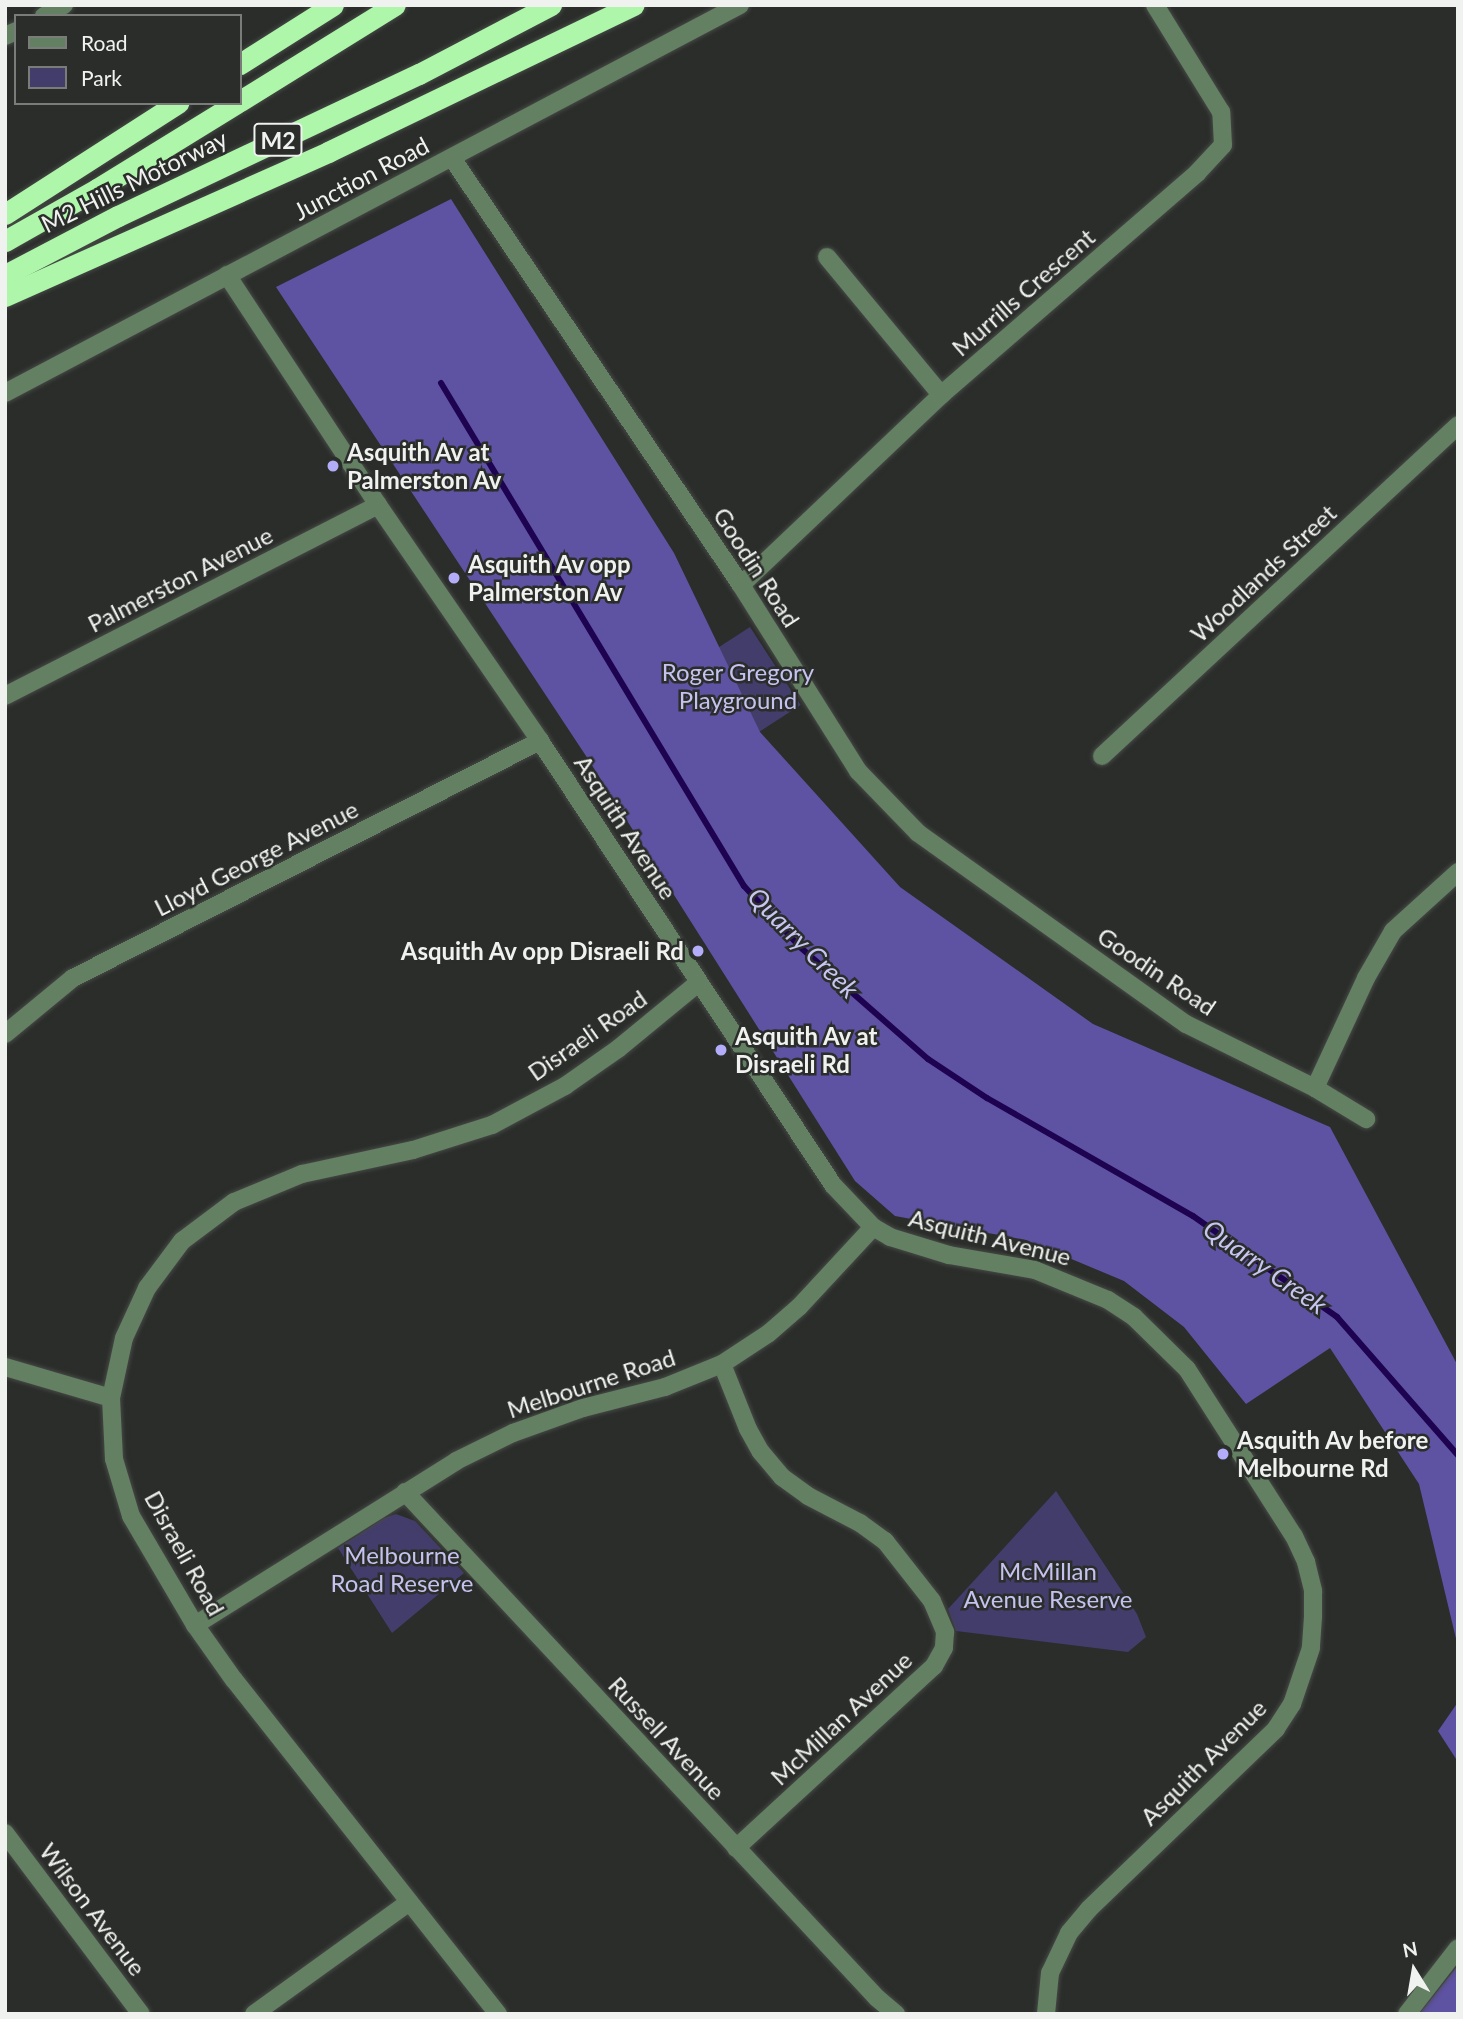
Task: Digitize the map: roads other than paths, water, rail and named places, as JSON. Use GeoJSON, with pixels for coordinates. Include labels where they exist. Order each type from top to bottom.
{"type":"FeatureCollection","features":[{"type":"Feature","properties":{"kind":"highway"},"geometry":{"type":"LineString","coordinates":[[242,63],[333,5]]}},
{"type":"Feature","properties":{"kind":"highway","name":"M2 Hills Motorway"},"geometry":{"type":"LineString","coordinates":[[242,100],[395,5]]}},
{"type":"Feature","properties":{"kind":"highway","name":"M2 Hills Motorway"},"geometry":{"type":"LineString","coordinates":[[5,275],[130,210],[419,74],[551,5]]}},
{"type":"Feature","properties":{"kind":"highway"},"geometry":{"type":"LineString","coordinates":[[5,296],[328,152],[634,5]]}},
{"type":"Feature","properties":{"kind":"highway"},"geometry":{"type":"LineString","coordinates":[[5,215],[175,105]]}},
{"type":"Feature","properties":{"kind":"highway","name":"M2 Hills Motorway"},"geometry":{"type":"LineString","coordinates":[[5,242],[97,190],[233,105]]}},
{"type":"Feature","properties":{"kind":"street"},"geometry":{"type":"LineString","coordinates":[[48,14],[64,5]]}},
{"type":"Feature","properties":{"kind":"street","name":"Junction Road"},"geometry":{"type":"LineString","coordinates":[[5,393],[740,5]]}},
{"type":"Feature","properties":{"kind":"street","name":"Murrills Crescent"},"geometry":{"type":"LineString","coordinates":[[741,585],[941,395],[1197,173],[1223,145],[1221,112],[1155,5]]}},
{"type":"Feature","properties":{"kind":"street","name":"Goodin Road"},"geometry":{"type":"LineString","coordinates":[[452,158],[741,585],[858,771],[918,833],[1185,1024],[1315,1088],[1366,1119]]}},
{"type":"Feature","properties":{"kind":"street"},"geometry":{"type":"LineString","coordinates":[[827,257],[941,395]]}},
{"type":"Feature","properties":{"kind":"street","name":"Asquith Avenue"},"geometry":{"type":"LineString","coordinates":[[228,275],[378,505],[540,741],[815,1161],[853,1209],[873,1227],[920,1248],[1035,1270],[1108,1300],[1134,1317],[1187,1369],[1294,1536],[1306,1562],[1313,1591],[1311,1648],[1292,1704],[1276,1729],[1089,1909],[1069,1933],[1050,1973],[1046,2014]]}},
{"type":"Feature","properties":{"kind":"street","name":"Woodlands Street"},"geometry":{"type":"LineString","coordinates":[[1102,756],[1458,425]]}},
{"type":"Feature","properties":{"kind":"street","name":"Palmerston Avenue"},"geometry":{"type":"LineString","coordinates":[[5,696],[378,505]]}},
{"type":"Feature","properties":{"kind":"street","name":"Lloyd George Avenue"},"geometry":{"type":"LineString","coordinates":[[5,1034],[73,978],[540,741]]}},
{"type":"Feature","properties":{"kind":"street"},"geometry":{"type":"LineString","coordinates":[[1315,1088],[1366,978],[1393,931],[1458,872]]}},
{"type":"Feature","properties":{"kind":"street","name":"Disraeli Road"},"geometry":{"type":"LineString","coordinates":[[498,2014],[234,1680],[195,1625],[131,1516],[114,1459],[111,1398],[124,1338],[147,1288],[182,1241],[234,1202],[302,1174],[413,1150],[492,1125],[565,1086],[619,1048],[698,983]]}},
{"type":"Feature","properties":{"kind":"street","name":"Melbourne Road"},"geometry":{"type":"LineString","coordinates":[[195,1625],[456,1461],[513,1433],[583,1408],[665,1387],[722,1364],[769,1333],[799,1307],[873,1227]]}},
{"type":"Feature","properties":{"kind":"street","name":"McMillan Avenue"},"geometry":{"type":"LineString","coordinates":[[722,1364],[748,1429],[761,1452],[782,1476],[808,1496],[860,1523],[885,1541],[932,1601],[945,1632],[944,1648],[934,1666],[736,1848]]}},
{"type":"Feature","properties":{"kind":"street"},"geometry":{"type":"LineString","coordinates":[[5,1367],[111,1398]]}},
{"type":"Feature","properties":{"kind":"street","name":"Russell Avenue"},"geometry":{"type":"LineString","coordinates":[[405,1492],[877,1998],[896,2014]]}},
{"type":"Feature","properties":{"kind":"street","name":"Wilson Avenue"},"geometry":{"type":"LineString","coordinates":[[5,1833],[141,2014]]}},
{"type":"Feature","properties":{"kind":"street"},"geometry":{"type":"LineString","coordinates":[[254,2014],[408,1903]]}},
{"type":"Feature","properties":{"kind":"street"},"geometry":{"type":"LineString","coordinates":[[1407,2014],[1458,1948]]}},
{"type":"Feature","properties":{"kind":"waterway","name":"Quarry Creek"},"geometry":{"type":"LineString","coordinates":[[441,383],[744,886],[800,947],[928,1059],[987,1098],[1193,1216],[1337,1317],[1458,1455]]}},
{"type":"Feature","properties":{"kind":"place","name":"Asquith Av at Palmerston Av"},"geometry":{"type":"Point","coordinates":[333,466]}},
{"type":"Feature","properties":{"kind":"place","name":"Asquith Av opp Palmerston Av"},"geometry":{"type":"Point","coordinates":[454,578]}},
{"type":"Feature","properties":{"kind":"place","name":"Asquith Av opp Disraeli Rd"},"geometry":{"type":"Point","coordinates":[698,951]}},
{"type":"Feature","properties":{"kind":"place","name":"Asquith Av at Disraeli Rd"},"geometry":{"type":"Point","coordinates":[721,1050]}},
{"type":"Feature","properties":{"kind":"place","name":"Asquith Av before Melbourne Rd"},"geometry":{"type":"Point","coordinates":[1223,1454]}},
{"type":"Feature","properties":{"kind":"park label","name":"Roger Gregory Playground"},"geometry":{"type":"Point","coordinates":[738,686]}},
{"type":"Feature","properties":{"kind":"park label","name":"Melbourne Road Reserve"},"geometry":{"type":"Point","coordinates":[402,1569]}},
{"type":"Feature","properties":{"kind":"park label","name":"McMillan Avenue Reserve"},"geometry":{"type":"Point","coordinates":[1048,1585]}}]}
